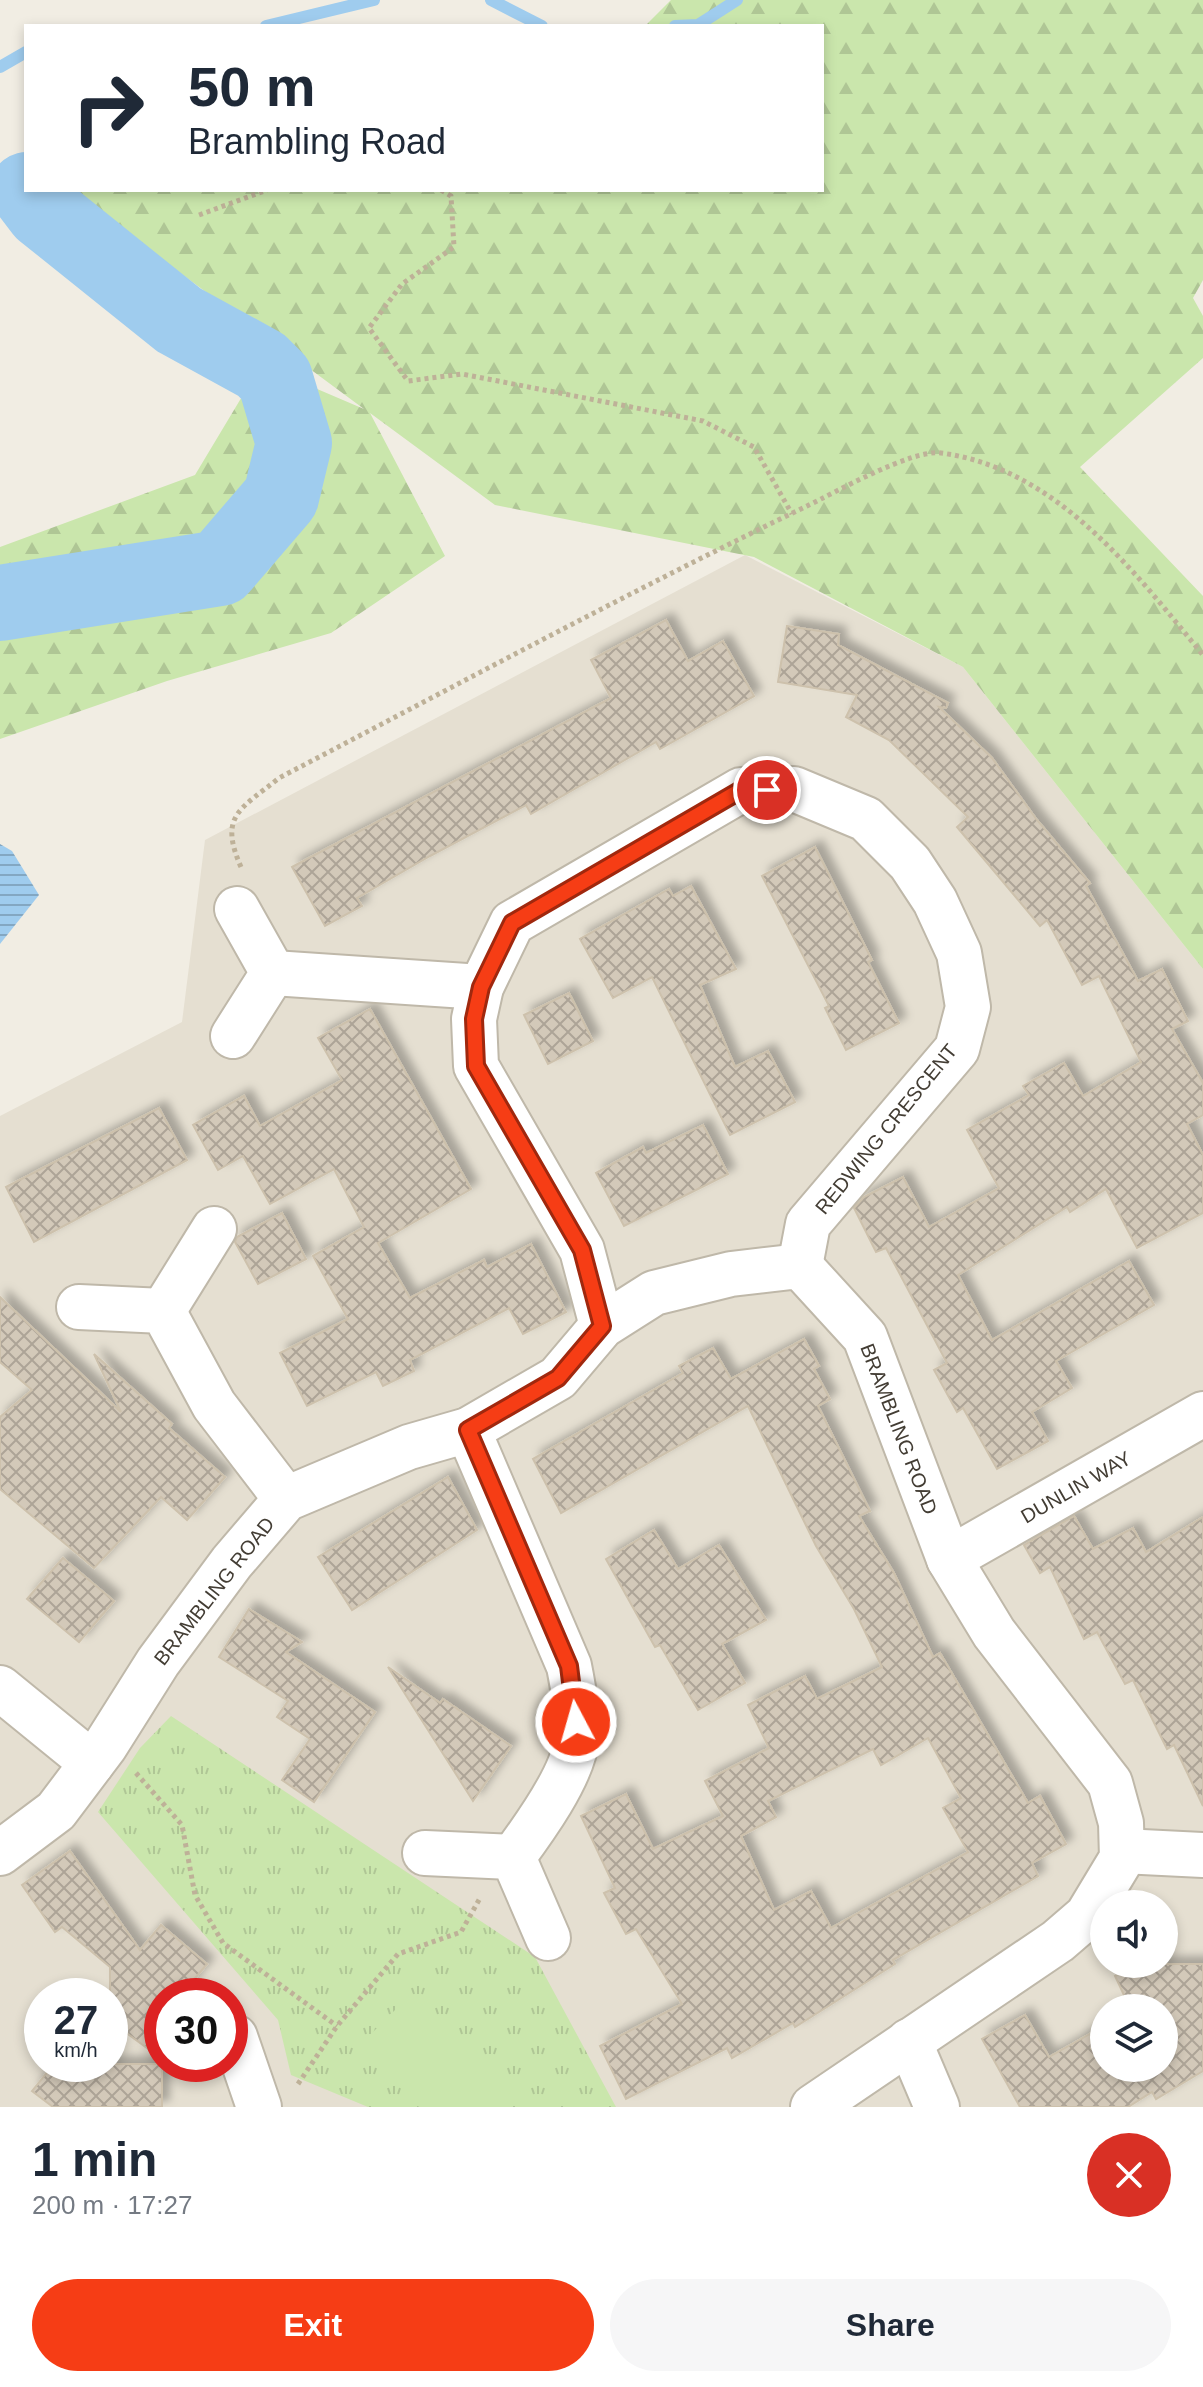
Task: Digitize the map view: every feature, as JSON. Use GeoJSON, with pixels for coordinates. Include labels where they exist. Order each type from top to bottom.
{"type":"FeatureCollection","features":[{"type":"Feature","properties":{"kind":"street","name":"REDWING CRESCENT"},"geometry":{"type":"LineString","coordinates":[[602,1326],[582,1250],[476,1066],[474,1019],[481,987],[512,923],[741,790],[794,789],[866,819],[910,863],[935,901],[959,953],[968,1007],[957,1049],[808,1224],[800,1266]]}},
{"type":"Feature","properties":{"kind":"street"},"geometry":{"type":"LineString","coordinates":[[237,909],[273,973]]}},
{"type":"Feature","properties":{"kind":"street"},"geometry":{"type":"LineString","coordinates":[[273,973],[481,987]]}},
{"type":"Feature","properties":{"kind":"street"},"geometry":{"type":"LineString","coordinates":[[233,1036],[273,973]]}},
{"type":"Feature","properties":{"kind":"street"},"geometry":{"type":"LineString","coordinates":[[163,1311],[214,1229]]}},
{"type":"Feature","properties":{"kind":"street","name":"BRAMBLING ROAD"},"geometry":{"type":"LineString","coordinates":[[0,1853],[56,1811],[98,1755],[158,1662],[232,1562],[286,1499],[409,1447],[468,1430],[558,1378],[602,1326],[654,1293],[731,1274],[800,1266],[865,1337],[949,1559],[994,1633],[1110,1783],[1121,1823],[1122,1851]]}},
{"type":"Feature","properties":{"kind":"street"},"geometry":{"type":"LineString","coordinates":[[79,1307],[163,1311]]}},
{"type":"Feature","properties":{"kind":"street"},"geometry":{"type":"LineString","coordinates":[[163,1311],[214,1405],[286,1499]]}},
{"type":"Feature","properties":{"kind":"street","name":"DUNLIN WAY"},"geometry":{"type":"LineString","coordinates":[[949,1559],[1203,1414]]}},
{"type":"Feature","properties":{"kind":"street"},"geometry":{"type":"LineString","coordinates":[[468,1430],[569,1666],[576,1700],[576,1745],[546,1812],[513,1857]]}},
{"type":"Feature","properties":{"kind":"street"},"geometry":{"type":"LineString","coordinates":[[0,1688],[98,1755]]}},
{"type":"Feature","properties":{"kind":"street"},"geometry":{"type":"LineString","coordinates":[[813,2107],[1058,1941],[1087,1916],[1122,1858],[1122,1851],[1203,1855]]}},
{"type":"Feature","properties":{"kind":"street"},"geometry":{"type":"LineString","coordinates":[[425,1853],[513,1857]]}},
{"type":"Feature","properties":{"kind":"street"},"geometry":{"type":"LineString","coordinates":[[513,1857],[548,1938]]}},
{"type":"Feature","properties":{"kind":"street"},"geometry":{"type":"LineString","coordinates":[[909,2041],[937,2107]]}},
{"type":"Feature","properties":{"kind":"street"},"geometry":{"type":"LineString","coordinates":[[248,2058],[275,2101]]}},
{"type":"Feature","properties":{"kind":"path"},"geometry":{"type":"LineString","coordinates":[[199,215],[262,192]]}},
{"type":"Feature","properties":{"kind":"path"},"geometry":{"type":"LineString","coordinates":[[444,192],[451,196],[454,247],[402,284],[369,328],[408,381],[462,374],[703,421],[754,447],[792,514]]}},
{"type":"Feature","properties":{"kind":"path"},"geometry":{"type":"LineString","coordinates":[[237,909],[256,901],[229,836],[236,813],[279,778],[792,514],[894,464],[938,452],[1002,468],[1066,508],[1138,576],[1203,655]]}},
{"type":"Feature","properties":{"kind":"path"},"geometry":{"type":"LineString","coordinates":[[98,1755],[150,1786],[182,1825],[195,1895],[223,1943],[337,2026]]}},
{"type":"Feature","properties":{"kind":"path"},"geometry":{"type":"LineString","coordinates":[[275,2101],[398,1954],[461,1932],[486,1887],[513,1857]]}},
{"type":"Feature","properties":{"kind":"shaded area"},"geometry":{"type":"Polygon","coordinates":[[[745,555],[963,667],[1203,969],[1203,2107],[0,2107],[0,1116],[182,1022],[205,840],[745,555]]]}},
{"type":"Feature","properties":{"kind":"green space"},"geometry":{"type":"Polygon","coordinates":[[[671,0],[1203,0],[1203,280],[1193,298],[1203,316],[1203,358],[1080,467],[1203,596],[1203,969],[963,667],[754,557],[495,505],[370,413],[445,556],[331,633],[167,681],[0,739],[0,547],[195,475],[261,365],[364,409],[71,192],[824,192],[824,24],[647,24],[671,0]]]}},
{"type":"Feature","properties":{"kind":"green space"},"geometry":{"type":"Polygon","coordinates":[[[171,1716],[535,1957],[616,2107],[368,2107],[291,2075],[278,2020],[248,1985],[248,1978],[242,1978],[98,1812],[140,1748],[171,1716]]]}},
{"type":"Feature","properties":{"kind":"green space"},"geometry":{"type":"Polygon","coordinates":[[[412,1993],[510,2093],[495,2107],[419,2107],[359,2046],[412,1993]]]}},
{"type":"Feature","properties":{"kind":"water"},"geometry":{"type":"Polygon","coordinates":[[[0,844],[12,851],[39,895],[0,944],[0,844]]]}},
{"type":"Feature","properties":{"kind":"building"},"geometry":{"type":"Polygon","coordinates":[[[666,620],[688,661],[723,641],[754,696],[660,749],[656,742],[531,814],[526,805],[430,856],[357,898],[362,906],[325,926],[292,867],[611,698],[591,660],[666,620]]]}},
{"type":"Feature","properties":{"kind":"building"},"geometry":{"type":"Polygon","coordinates":[[[787,626],[839,634],[838,645],[948,703],[946,708],[939,707],[992,758],[1037,820],[1090,883],[1086,886],[1138,981],[1162,969],[1188,1021],[1172,1029],[1203,1083],[1203,1115],[1187,1124],[1203,1155],[1203,1213],[1137,1248],[1106,1189],[1070,1212],[1067,1207],[958,1275],[992,1340],[1129,1261],[1154,1305],[1056,1361],[1072,1388],[1032,1412],[1048,1441],[997,1469],[963,1408],[957,1412],[934,1370],[947,1363],[886,1248],[876,1252],[854,1208],[864,1197],[903,1177],[929,1227],[999,1188],[967,1130],[1029,1095],[1023,1086],[1064,1063],[1083,1096],[1141,1062],[1099,976],[1082,985],[1047,920],[1040,926],[957,827],[968,817],[889,740],[846,717],[857,695],[778,682],[787,626]]]}},
{"type":"Feature","properties":{"kind":"building"},"geometry":{"type":"Polygon","coordinates":[[[815,847],[872,960],[868,962],[899,1023],[846,1050],[825,1008],[829,1006],[762,876],[815,847]]]}},
{"type":"Feature","properties":{"kind":"building"},"geometry":{"type":"Polygon","coordinates":[[[691,886],[736,969],[700,985],[735,1067],[768,1051],[795,1102],[730,1135],[652,977],[613,998],[580,939],[669,889],[673,896],[691,886]]]}},
{"type":"Feature","properties":{"kind":"building"},"geometry":{"type":"Polygon","coordinates":[[[569,993],[593,1041],[548,1064],[524,1015],[569,993]]]}},
{"type":"Feature","properties":{"kind":"building"},"geometry":{"type":"Polygon","coordinates":[[[370,1009],[471,1189],[378,1243],[410,1298],[484,1260],[487,1267],[531,1244],[566,1312],[523,1334],[509,1308],[410,1360],[414,1371],[383,1386],[376,1372],[307,1406],[280,1353],[348,1319],[313,1256],[364,1227],[334,1169],[270,1204],[243,1156],[218,1170],[193,1125],[244,1096],[260,1126],[342,1080],[318,1038],[370,1009]]]}},
{"type":"Feature","properties":{"kind":"building"},"geometry":{"type":"Polygon","coordinates":[[[159,1108],[187,1160],[34,1242],[6,1187],[159,1108]]]}},
{"type":"Feature","properties":{"kind":"building"},"geometry":{"type":"Polygon","coordinates":[[[703,1125],[728,1174],[624,1226],[596,1173],[643,1147],[646,1153],[703,1125]]]}},
{"type":"Feature","properties":{"kind":"building"},"geometry":{"type":"Polygon","coordinates":[[[282,1213],[306,1259],[258,1284],[235,1242],[237,1237],[282,1213]]]}},
{"type":"Feature","properties":{"kind":"building"},"geometry":{"type":"Polygon","coordinates":[[[0,1297],[121,1412],[94,1354],[172,1424],[169,1428],[225,1477],[187,1520],[161,1497],[94,1568],[0,1489],[0,1417],[32,1390],[0,1362],[0,1297]]]}},
{"type":"Feature","properties":{"kind":"building"},"geometry":{"type":"Polygon","coordinates":[[[804,1339],[819,1366],[814,1369],[830,1399],[818,1406],[870,1511],[859,1516],[894,1573],[933,1657],[940,1653],[1028,1803],[1040,1796],[1066,1844],[1032,1863],[1038,1876],[893,1960],[895,1964],[795,2027],[793,2023],[732,2058],[727,2048],[626,2099],[600,2046],[682,2004],[636,1929],[626,1934],[604,1893],[615,1888],[581,1816],[626,1794],[653,1849],[723,1816],[705,1781],[769,1748],[748,1705],[805,1676],[817,1699],[882,1667],[854,1609],[816,1546],[748,1406],[561,1513],[533,1459],[683,1373],[679,1366],[713,1348],[731,1379],[804,1339]],[[928,1738],[881,1765],[873,1749],[768,1801],[776,1817],[741,1836],[774,1910],[811,1891],[831,1928],[968,1852],[943,1808],[961,1798],[928,1738]]]}},
{"type":"Feature","properties":{"kind":"building"},"geometry":{"type":"Polygon","coordinates":[[[448,1477],[477,1530],[352,1610],[318,1557],[448,1477]]]}},
{"type":"Feature","properties":{"kind":"building"},"geometry":{"type":"Polygon","coordinates":[[[1074,1516],[1093,1549],[1133,1528],[1146,1552],[1203,1517],[1203,1806],[1174,1745],[1167,1749],[1133,1680],[1125,1684],[1097,1632],[1084,1639],[1050,1567],[1040,1573],[1024,1545],[1074,1516]]]}},
{"type":"Feature","properties":{"kind":"building"},"geometry":{"type":"Polygon","coordinates":[[[654,1530],[678,1569],[719,1545],[766,1620],[722,1644],[745,1683],[698,1710],[660,1645],[655,1647],[606,1559],[654,1530]]]}},
{"type":"Feature","properties":{"kind":"building"},"geometry":{"type":"Polygon","coordinates":[[[63,1558],[114,1601],[79,1642],[27,1599],[63,1558]]]}},
{"type":"Feature","properties":{"kind":"building"},"geometry":{"type":"Polygon","coordinates":[[[249,1609],[302,1642],[286,1652],[375,1712],[314,1802],[282,1780],[310,1739],[277,1717],[288,1701],[219,1657],[249,1609]]]}},
{"type":"Feature","properties":{"kind":"building"},"geometry":{"type":"Polygon","coordinates":[[[388,1667],[440,1703],[443,1699],[511,1746],[473,1801],[388,1667]]]}},
{"type":"Feature","properties":{"kind":"building"},"geometry":{"type":"Polygon","coordinates":[[[70,1851],[140,1950],[161,1925],[207,1964],[195,1978],[144,1978],[144,2046],[128,2034],[128,1978],[110,1978],[110,1967],[62,1927],[55,1932],[22,1885],[70,1851]]]}},
{"type":"Feature","properties":{"kind":"building"},"geometry":{"type":"Polygon","coordinates":[[[1178,1964],[1203,1964],[1203,2071],[1156,2099],[1152,2092],[1128,2107],[1020,2107],[982,2039],[1025,2015],[1049,2057],[1090,2034],[1090,2082],[1178,2082],[1178,1994],[1123,1994],[1116,1978],[1178,1978],[1178,1964]]]}},
{"type":"Feature","properties":{"kind":"building"},"geometry":{"type":"Polygon","coordinates":[[[128,2064],[144,2064],[144,2082],[162,2082],[162,2107],[53,2107],[32,2091],[39,2082],[128,2082],[128,2064]]]}},
{"type":"Feature","properties":{"kind":"waterway"},"geometry":{"type":"LineString","coordinates":[[274,24],[374,0]]}},
{"type":"Feature","properties":{"kind":"waterway"},"geometry":{"type":"LineString","coordinates":[[491,0],[538,24]]}},
{"type":"Feature","properties":{"kind":"waterway"},"geometry":{"type":"LineString","coordinates":[[700,24],[737,0]]}},
{"type":"Feature","properties":{"kind":"waterway"},"geometry":{"type":"LineString","coordinates":[[0,67],[24,53]]}},
{"type":"Feature","properties":{"kind":"waterway"},"geometry":{"type":"LineString","coordinates":[[0,603],[220,568],[281,497],[294,443],[275,379],[261,365],[179,320],[43,211],[29,192]]}},
{"type":"Feature","properties":{"kind":"route"},"geometry":{"type":"LineString","coordinates":[[576,1722],[576,1700],[569,1666],[468,1430],[558,1378],[602,1326],[582,1250],[476,1066],[474,1019],[481,987],[512,923],[741,790],[767,790]]}}]}
